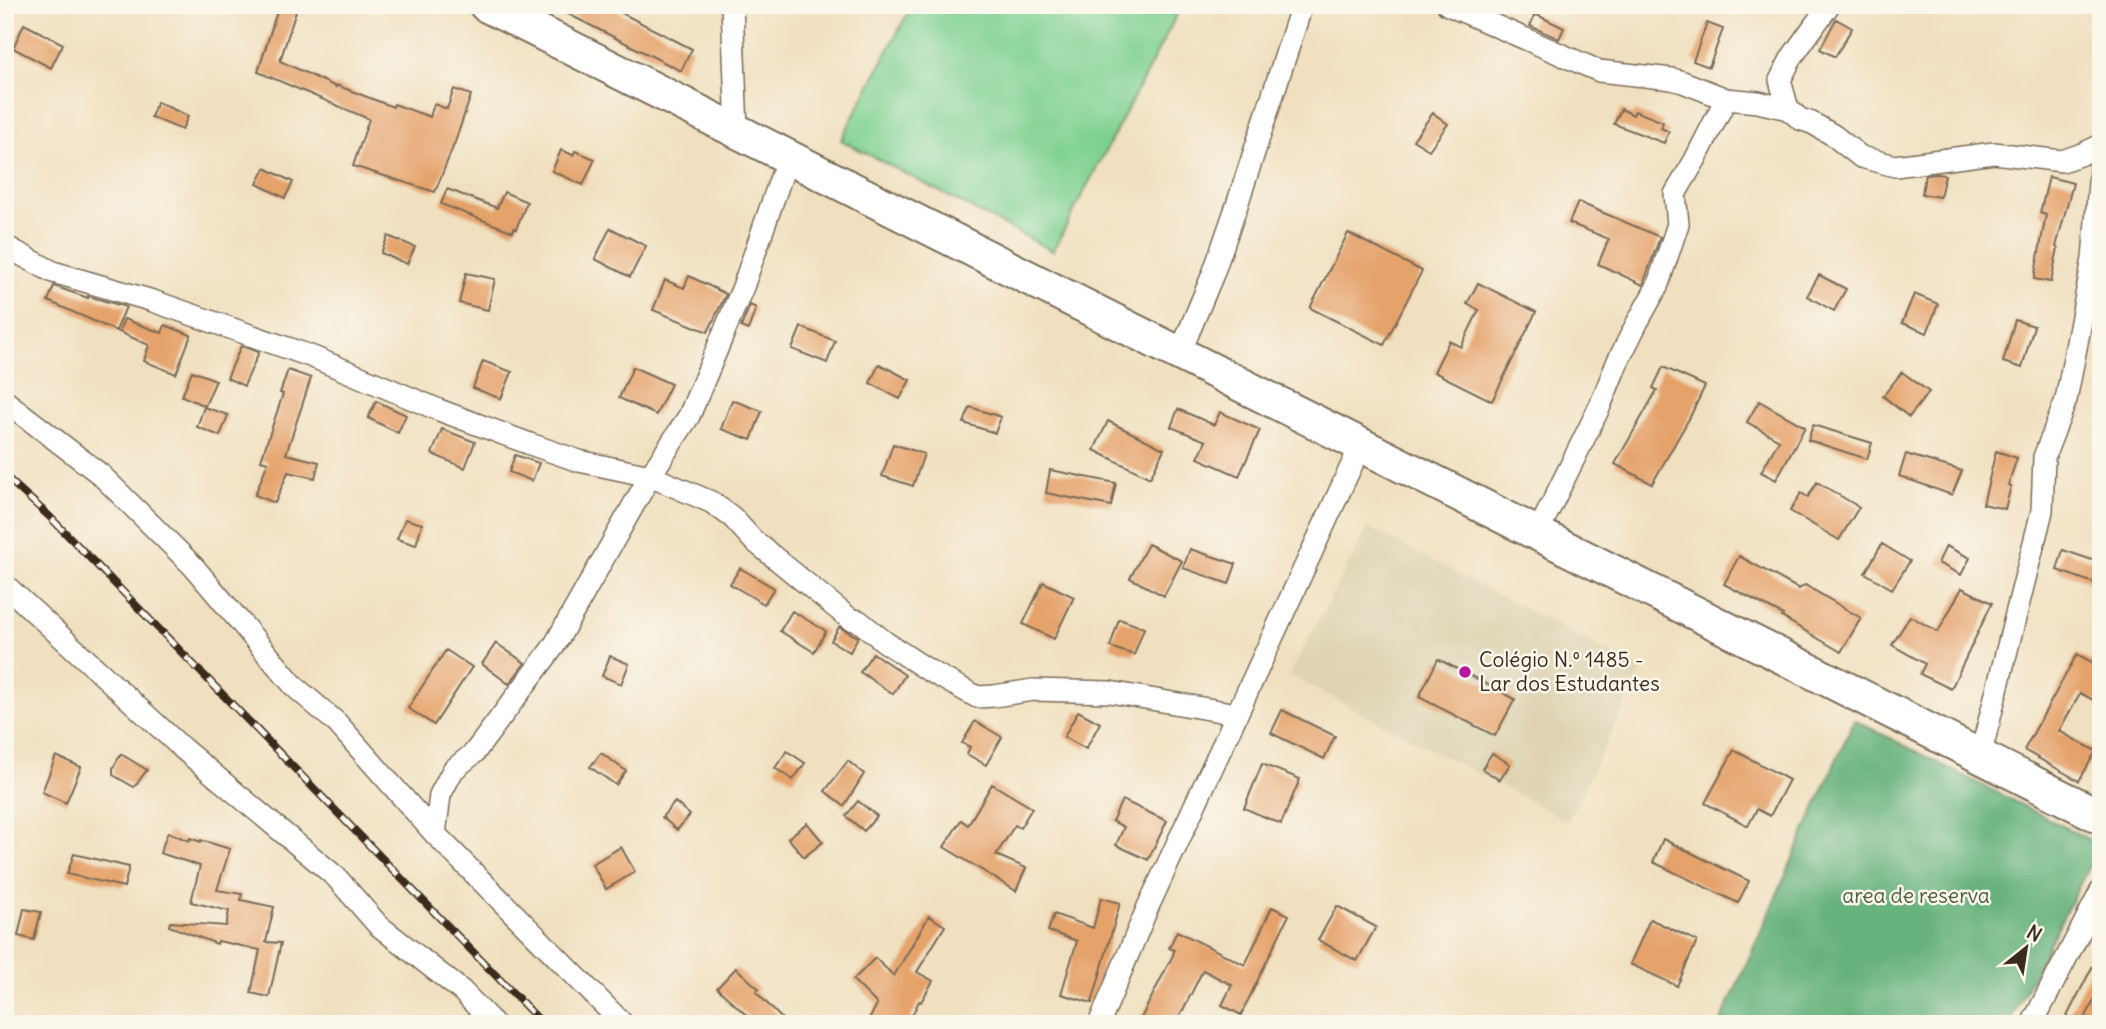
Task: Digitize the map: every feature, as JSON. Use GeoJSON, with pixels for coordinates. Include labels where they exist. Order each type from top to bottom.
{"type":"FeatureCollection","features":[{"type":"Feature","properties":{"kind":"main road"},"geometry":{"type":"LineString","coordinates":[[486,5],[2101,817]]}},
{"type":"Feature","properties":{"kind":"street"},"geometry":{"type":"LineString","coordinates":[[732,5],[737,131]]}},
{"type":"Feature","properties":{"kind":"street"},"geometry":{"type":"LineString","coordinates":[[1180,353],[1217,263],[1302,5]]}},
{"type":"Feature","properties":{"kind":"street"},"geometry":{"type":"LineString","coordinates":[[1448,5],[1599,71],[1672,79],[1726,99],[1758,102],[1788,109],[1800,119],[1812,122],[1833,135],[1861,156],[1895,166],[1994,153],[2062,160],[2101,145]]}},
{"type":"Feature","properties":{"kind":"street"},"geometry":{"type":"LineString","coordinates":[[1788,109],[1780,80],[1791,57],[1829,5]]}},
{"type":"Feature","properties":{"kind":"street"},"geometry":{"type":"LineString","coordinates":[[1537,534],[1600,406],[1617,363],[1657,287],[1678,225],[1675,194],[1726,99]]}},
{"type":"Feature","properties":{"kind":"street"},"geometry":{"type":"LineString","coordinates":[[435,834],[440,795],[453,770],[474,753],[554,646],[650,476],[689,416],[743,287],[788,157]]}},
{"type":"Feature","properties":{"kind":"street"},"geometry":{"type":"LineString","coordinates":[[1980,757],[2042,511],[2044,457],[2066,400],[2093,259],[2101,157]]}},
{"type":"Feature","properties":{"kind":"street"},"geometry":{"type":"LineString","coordinates":[[5,246],[53,272],[153,301],[313,357],[439,410],[530,444],[579,461],[650,476],[711,502],[850,619],[859,621],[885,642],[976,697],[1033,690],[1110,692],[1237,714]]}},
{"type":"Feature","properties":{"kind":"street"},"geometry":{"type":"LineString","coordinates":[[5,401],[100,474],[193,566],[295,687],[337,723],[435,834],[623,1024]]}},
{"type":"Feature","properties":{"kind":"street"},"geometry":{"type":"LineString","coordinates":[[1099,1024],[1147,909],[1361,445]]}},
{"type":"Feature","properties":{"kind":"street"},"geometry":{"type":"LineString","coordinates":[[5,584],[182,748],[336,877],[378,925],[462,991],[494,1024]]}},
{"type":"Feature","properties":{"kind":"street"},"geometry":{"type":"LineString","coordinates":[[2032,1024],[2101,891]]}},
{"type":"Feature","properties":{"kind":"shaded area","name":"Colégio N.º 1485 - Lar dos Estudantes"},"geometry":{"type":"Polygon","coordinates":[[[1368,527],[1642,670],[1568,821],[1289,675],[1368,527]]]}},
{"type":"Feature","properties":{"kind":"green space"},"geometry":{"type":"Polygon","coordinates":[[[912,5],[1182,5],[1053,251],[841,140],[912,5]]]}},
{"type":"Feature","properties":{"kind":"green space","name":"area de reserva"},"geometry":{"type":"Polygon","coordinates":[[[1854,720],[2100,845],[2008,1024],[1720,1024],[1854,720]]]}},
{"type":"Feature","properties":{"kind":"building"},"geometry":{"type":"Polygon","coordinates":[[[279,5],[298,5],[280,61],[336,87],[430,117],[434,104],[447,109],[454,89],[471,95],[435,192],[353,166],[369,119],[258,72],[279,5]]]}},
{"type":"Feature","properties":{"kind":"building"},"geometry":{"type":"Polygon","coordinates":[[[550,5],[606,5],[692,49],[681,71],[550,5]]]}},
{"type":"Feature","properties":{"kind":"building"},"geometry":{"type":"Polygon","coordinates":[[[1535,14],[1564,28],[1559,39],[1530,26],[1535,14]]]}},
{"type":"Feature","properties":{"kind":"building"},"geometry":{"type":"Polygon","coordinates":[[[1836,19],[1852,28],[1835,57],[1820,49],[1836,19]]]}},
{"type":"Feature","properties":{"kind":"building"},"geometry":{"type":"Polygon","coordinates":[[[1707,23],[1723,29],[1709,67],[1693,61],[1707,23]]]}},
{"type":"Feature","properties":{"kind":"building"},"geometry":{"type":"Polygon","coordinates":[[[24,24],[63,44],[51,68],[13,48],[24,24]]]}},
{"type":"Feature","properties":{"kind":"building"},"geometry":{"type":"Polygon","coordinates":[[[157,102],[188,116],[182,130],[151,117],[157,102]]]}},
{"type":"Feature","properties":{"kind":"building"},"geometry":{"type":"Polygon","coordinates":[[[1621,109],[1633,115],[1635,111],[1663,122],[1661,128],[1669,132],[1664,143],[1614,124],[1621,109]]]}},
{"type":"Feature","properties":{"kind":"building"},"geometry":{"type":"Polygon","coordinates":[[[1433,113],[1448,124],[1429,150],[1413,140],[1433,113]]]}},
{"type":"Feature","properties":{"kind":"building"},"geometry":{"type":"Polygon","coordinates":[[[561,150],[573,155],[575,151],[595,159],[583,185],[552,171],[561,150]]]}},
{"type":"Feature","properties":{"kind":"building"},"geometry":{"type":"Polygon","coordinates":[[[265,168],[293,182],[285,198],[257,184],[265,168]]]}},
{"type":"Feature","properties":{"kind":"building"},"geometry":{"type":"Polygon","coordinates":[[[1925,175],[1945,175],[1940,197],[1922,194],[1925,175]]]}},
{"type":"Feature","properties":{"kind":"building"},"geometry":{"type":"Polygon","coordinates":[[[2049,177],[2073,183],[2056,247],[2058,248],[2051,282],[2034,279],[2046,215],[2040,213],[2049,177]]]}},
{"type":"Feature","properties":{"kind":"building"},"geometry":{"type":"Polygon","coordinates":[[[447,189],[497,208],[504,192],[527,202],[513,232],[441,204],[447,189]]]}},
{"type":"Feature","properties":{"kind":"building"},"geometry":{"type":"Polygon","coordinates":[[[1578,202],[1660,237],[1643,285],[1598,264],[1609,239],[1569,223],[1578,202]]]}},
{"type":"Feature","properties":{"kind":"building"},"geometry":{"type":"Polygon","coordinates":[[[610,228],[646,246],[630,277],[595,259],[610,228]]]}},
{"type":"Feature","properties":{"kind":"building"},"geometry":{"type":"Polygon","coordinates":[[[1348,233],[1422,271],[1384,345],[1310,308],[1348,233]]]}},
{"type":"Feature","properties":{"kind":"building"},"geometry":{"type":"Polygon","coordinates":[[[388,236],[415,247],[407,264],[381,253],[388,236]]]}},
{"type":"Feature","properties":{"kind":"building"},"geometry":{"type":"Polygon","coordinates":[[[466,273],[495,279],[488,310],[459,303],[466,273]]]}},
{"type":"Feature","properties":{"kind":"building"},"geometry":{"type":"Polygon","coordinates":[[[1819,275],[1846,289],[1834,311],[1807,296],[1819,275]]]}},
{"type":"Feature","properties":{"kind":"building"},"geometry":{"type":"Polygon","coordinates":[[[689,276],[726,294],[708,332],[653,310],[665,280],[684,288],[689,276]]]}},
{"type":"Feature","properties":{"kind":"building"},"geometry":{"type":"Polygon","coordinates":[[[1478,283],[1536,312],[1492,401],[1434,372],[1449,341],[1461,347],[1479,310],[1467,304],[1478,283]]]}},
{"type":"Feature","properties":{"kind":"building"},"geometry":{"type":"Polygon","coordinates":[[[54,286],[126,307],[116,331],[48,301],[54,286]]]}},
{"type":"Feature","properties":{"kind":"building"},"geometry":{"type":"Polygon","coordinates":[[[1914,294],[1938,304],[1927,333],[1902,323],[1914,294]]]}},
{"type":"Feature","properties":{"kind":"building"},"geometry":{"type":"Polygon","coordinates":[[[750,305],[756,308],[748,330],[741,327],[750,305]]]}},
{"type":"Feature","properties":{"kind":"building"},"geometry":{"type":"Polygon","coordinates":[[[124,319],[162,333],[165,325],[191,335],[176,374],[144,361],[149,345],[119,332],[124,319]]]}},
{"type":"Feature","properties":{"kind":"building"},"geometry":{"type":"Polygon","coordinates":[[[2015,320],[2034,326],[2022,368],[2003,362],[2015,320]]]}},
{"type":"Feature","properties":{"kind":"building"},"geometry":{"type":"Polygon","coordinates":[[[801,327],[835,341],[827,363],[792,349],[801,327]]]}},
{"type":"Feature","properties":{"kind":"building"},"geometry":{"type":"Polygon","coordinates":[[[241,346],[259,352],[244,386],[227,378],[241,346]]]}},
{"type":"Feature","properties":{"kind":"building"},"geometry":{"type":"Polygon","coordinates":[[[483,361],[512,372],[501,399],[473,388],[483,361]]]}},
{"type":"Feature","properties":{"kind":"building"},"geometry":{"type":"Polygon","coordinates":[[[879,364],[910,380],[900,399],[870,383],[879,364]]]}},
{"type":"Feature","properties":{"kind":"building"},"geometry":{"type":"Polygon","coordinates":[[[633,367],[671,384],[656,415],[619,398],[633,367]]]}},
{"type":"Feature","properties":{"kind":"building"},"geometry":{"type":"Polygon","coordinates":[[[1663,367],[1705,386],[1652,484],[1615,464],[1657,390],[1653,388],[1663,367]]]}},
{"type":"Feature","properties":{"kind":"building"},"geometry":{"type":"Polygon","coordinates":[[[288,370],[311,378],[286,454],[319,462],[315,478],[288,472],[275,503],[255,495],[268,462],[261,460],[283,394],[280,393],[288,370]]]}},
{"type":"Feature","properties":{"kind":"building"},"geometry":{"type":"Polygon","coordinates":[[[192,371],[216,380],[205,406],[182,396],[192,371]]]}},
{"type":"Feature","properties":{"kind":"building"},"geometry":{"type":"Polygon","coordinates":[[[1902,372],[1929,392],[1909,417],[1883,396],[1902,372]]]}},
{"type":"Feature","properties":{"kind":"building"},"geometry":{"type":"Polygon","coordinates":[[[732,400],[762,411],[751,440],[721,429],[732,400]]]}},
{"type":"Feature","properties":{"kind":"building"},"geometry":{"type":"Polygon","coordinates":[[[376,401],[406,415],[398,433],[368,418],[376,401]]]}},
{"type":"Feature","properties":{"kind":"building"},"geometry":{"type":"Polygon","coordinates":[[[1759,401],[1805,427],[1776,480],[1761,472],[1779,440],[1747,422],[1759,401]]]}},
{"type":"Feature","properties":{"kind":"building"},"geometry":{"type":"Polygon","coordinates":[[[204,407],[228,415],[220,436],[197,427],[204,407]]]}},
{"type":"Feature","properties":{"kind":"building"},"geometry":{"type":"Polygon","coordinates":[[[970,407],[1001,417],[995,433],[964,423],[970,407]]]}},
{"type":"Feature","properties":{"kind":"building"},"geometry":{"type":"Polygon","coordinates":[[[1178,409],[1214,425],[1220,412],[1260,430],[1239,476],[1198,458],[1206,441],[1171,427],[1178,409]]]}},
{"type":"Feature","properties":{"kind":"building"},"geometry":{"type":"Polygon","coordinates":[[[1108,421],[1164,449],[1150,478],[1094,450],[1108,421]]]}},
{"type":"Feature","properties":{"kind":"building"},"geometry":{"type":"Polygon","coordinates":[[[1813,425],[1872,443],[1867,459],[1808,440],[1813,425]]]}},
{"type":"Feature","properties":{"kind":"building"},"geometry":{"type":"Polygon","coordinates":[[[442,429],[475,442],[465,468],[432,454],[442,429]]]}},
{"type":"Feature","properties":{"kind":"building"},"geometry":{"type":"Polygon","coordinates":[[[893,444],[924,454],[913,486],[882,476],[893,444]]]}},
{"type":"Feature","properties":{"kind":"building"},"geometry":{"type":"Polygon","coordinates":[[[1996,451],[2017,458],[2008,485],[2011,486],[2005,509],[1983,504],[1996,451]]]}},
{"type":"Feature","properties":{"kind":"building"},"geometry":{"type":"Polygon","coordinates":[[[1906,454],[1962,471],[1952,495],[1899,476],[1906,454]]]}},
{"type":"Feature","properties":{"kind":"building"},"geometry":{"type":"Polygon","coordinates":[[[515,455],[539,463],[532,481],[509,472],[515,455]]]}},
{"type":"Feature","properties":{"kind":"building"},"geometry":{"type":"Polygon","coordinates":[[[1050,470],[1116,483],[1111,506],[1046,493],[1050,470]]]}},
{"type":"Feature","properties":{"kind":"building"},"geometry":{"type":"Polygon","coordinates":[[[1817,482],[1859,507],[1839,540],[1790,511],[1801,493],[1808,497],[1817,482]]]}},
{"type":"Feature","properties":{"kind":"building"},"geometry":{"type":"Polygon","coordinates":[[[405,519],[422,524],[416,545],[397,539],[405,519]]]}},
{"type":"Feature","properties":{"kind":"building"},"geometry":{"type":"Polygon","coordinates":[[[1148,544],[1182,561],[1164,596],[1130,578],[1148,544]]]}},
{"type":"Feature","properties":{"kind":"building"},"geometry":{"type":"Polygon","coordinates":[[[1882,544],[1910,561],[1892,589],[1865,573],[1882,544]]]}},
{"type":"Feature","properties":{"kind":"building"},"geometry":{"type":"Polygon","coordinates":[[[1946,546],[1970,558],[1961,575],[1938,563],[1946,546]]]}},
{"type":"Feature","properties":{"kind":"building"},"geometry":{"type":"Polygon","coordinates":[[[1190,549],[1236,564],[1229,584],[1183,568],[1190,549]]]}},
{"type":"Feature","properties":{"kind":"building"},"geometry":{"type":"Polygon","coordinates":[[[2063,550],[2101,563],[2097,584],[2057,570],[2063,550]]]}},
{"type":"Feature","properties":{"kind":"building"},"geometry":{"type":"Polygon","coordinates":[[[1739,556],[1799,589],[1805,585],[1861,618],[1841,652],[1782,617],[1783,615],[1724,584],[1739,556]]]}},
{"type":"Feature","properties":{"kind":"building"},"geometry":{"type":"Polygon","coordinates":[[[740,568],[774,588],[764,604],[730,584],[740,568]]]}},
{"type":"Feature","properties":{"kind":"building"},"geometry":{"type":"Polygon","coordinates":[[[1043,582],[1074,597],[1054,639],[1023,624],[1043,582]]]}},
{"type":"Feature","properties":{"kind":"building"},"geometry":{"type":"Polygon","coordinates":[[[1962,588],[1992,603],[1951,689],[1920,674],[1925,664],[1892,645],[1910,616],[1938,632],[1962,588]]]}},
{"type":"Feature","properties":{"kind":"building"},"geometry":{"type":"Polygon","coordinates":[[[792,611],[826,631],[814,652],[780,631],[792,611]]]}},
{"type":"Feature","properties":{"kind":"building"},"geometry":{"type":"Polygon","coordinates":[[[1119,619],[1144,628],[1134,655],[1110,647],[1119,619]]]}},
{"type":"Feature","properties":{"kind":"building"},"geometry":{"type":"Polygon","coordinates":[[[839,627],[858,637],[850,652],[831,641],[839,627]]]}},
{"type":"Feature","properties":{"kind":"building"},"geometry":{"type":"Polygon","coordinates":[[[496,643],[525,663],[509,684],[482,664],[496,643]]]}},
{"type":"Feature","properties":{"kind":"building"},"geometry":{"type":"Polygon","coordinates":[[[446,650],[472,667],[434,725],[408,708],[446,650]]]}},
{"type":"Feature","properties":{"kind":"building"},"geometry":{"type":"Polygon","coordinates":[[[873,653],[905,675],[893,694],[860,672],[873,653]]]}},
{"type":"Feature","properties":{"kind":"building"},"geometry":{"type":"Polygon","coordinates":[[[2077,654],[2101,667],[2101,704],[2080,693],[2059,731],[2096,751],[2079,781],[2024,750],[2077,654]]]}},
{"type":"Feature","properties":{"kind":"building"},"geometry":{"type":"Polygon","coordinates":[[[610,656],[629,664],[621,684],[602,676],[610,656]]]}},
{"type":"Feature","properties":{"kind":"building"},"geometry":{"type":"Polygon","coordinates":[[[1438,659],[1515,699],[1495,736],[1419,697],[1438,659]]]}},
{"type":"Feature","properties":{"kind":"building"},"geometry":{"type":"Polygon","coordinates":[[[1282,710],[1335,736],[1324,759],[1271,733],[1282,710]]]}},
{"type":"Feature","properties":{"kind":"building"},"geometry":{"type":"Polygon","coordinates":[[[1078,711],[1100,723],[1086,749],[1064,737],[1078,711]]]}},
{"type":"Feature","properties":{"kind":"building"},"geometry":{"type":"Polygon","coordinates":[[[975,721],[1002,737],[986,765],[967,754],[970,747],[962,743],[975,721]]]}},
{"type":"Feature","properties":{"kind":"building"},"geometry":{"type":"Polygon","coordinates":[[[1734,750],[1789,780],[1770,816],[1757,809],[1748,826],[1705,803],[1734,750]]]}},
{"type":"Feature","properties":{"kind":"building"},"geometry":{"type":"Polygon","coordinates":[[[787,751],[805,763],[793,780],[775,768],[787,751]]]}},
{"type":"Feature","properties":{"kind":"building"},"geometry":{"type":"Polygon","coordinates":[[[601,753],[626,771],[616,785],[590,767],[601,753]]]}},
{"type":"Feature","properties":{"kind":"building"},"geometry":{"type":"Polygon","coordinates":[[[1492,753],[1510,764],[1500,780],[1482,769],[1492,753]]]}},
{"type":"Feature","properties":{"kind":"building"},"geometry":{"type":"Polygon","coordinates":[[[121,754],[147,770],[134,787],[113,775],[113,768],[121,754]]]}},
{"type":"Feature","properties":{"kind":"building"},"geometry":{"type":"Polygon","coordinates":[[[56,756],[81,767],[66,803],[42,792],[56,756]]]}},
{"type":"Feature","properties":{"kind":"building"},"geometry":{"type":"Polygon","coordinates":[[[848,761],[864,774],[844,806],[825,791],[848,761]]]}},
{"type":"Feature","properties":{"kind":"building"},"geometry":{"type":"Polygon","coordinates":[[[1262,764],[1300,779],[1281,824],[1244,808],[1262,764]]]}},
{"type":"Feature","properties":{"kind":"building"},"geometry":{"type":"Polygon","coordinates":[[[992,784],[1032,808],[1020,828],[1015,825],[996,855],[1026,868],[1016,891],[944,847],[961,820],[968,825],[992,784]]]}},
{"type":"Feature","properties":{"kind":"building"},"geometry":{"type":"Polygon","coordinates":[[[1122,800],[1167,821],[1148,860],[1116,845],[1124,827],[1112,821],[1122,800]]]}},
{"type":"Feature","properties":{"kind":"building"},"geometry":{"type":"Polygon","coordinates":[[[858,801],[877,816],[864,831],[846,816],[858,801]]]}},
{"type":"Feature","properties":{"kind":"building"},"geometry":{"type":"Polygon","coordinates":[[[675,802],[690,815],[677,830],[662,817],[675,802]]]}},
{"type":"Feature","properties":{"kind":"building"},"geometry":{"type":"Polygon","coordinates":[[[807,823],[823,842],[804,857],[788,838],[807,823]]]}},
{"type":"Feature","properties":{"kind":"building"},"geometry":{"type":"Polygon","coordinates":[[[168,832],[189,841],[190,838],[201,840],[230,849],[217,890],[242,894],[241,900],[274,907],[266,942],[281,943],[269,997],[251,993],[260,950],[218,941],[217,944],[169,926],[170,922],[226,926],[229,911],[191,902],[200,866],[160,853],[168,832]]]}},
{"type":"Feature","properties":{"kind":"building"},"geometry":{"type":"Polygon","coordinates":[[[1663,839],[1749,881],[1738,903],[1653,862],[1663,839]]]}},
{"type":"Feature","properties":{"kind":"building"},"geometry":{"type":"Polygon","coordinates":[[[621,847],[635,872],[606,889],[592,864],[621,847]]]}},
{"type":"Feature","properties":{"kind":"building"},"geometry":{"type":"Polygon","coordinates":[[[74,854],[129,867],[124,887],[67,874],[74,854]]]}},
{"type":"Feature","properties":{"kind":"building"},"geometry":{"type":"Polygon","coordinates":[[[1101,898],[1120,903],[1092,1003],[1061,994],[1077,941],[1048,931],[1054,914],[1093,928],[1101,898]]]}},
{"type":"Feature","properties":{"kind":"building"},"geometry":{"type":"Polygon","coordinates":[[[1337,906],[1376,927],[1357,961],[1318,940],[1337,906]]]}},
{"type":"Feature","properties":{"kind":"building"},"geometry":{"type":"Polygon","coordinates":[[[1272,907],[1289,915],[1241,1015],[1222,1005],[1232,985],[1203,970],[1176,1024],[1138,1024],[1173,955],[1174,950],[1169,948],[1177,931],[1245,965],[1272,907]]]}},
{"type":"Feature","properties":{"kind":"building"},"geometry":{"type":"Polygon","coordinates":[[[24,909],[41,912],[34,940],[18,936],[24,909]]]}},
{"type":"Feature","properties":{"kind":"building"},"geometry":{"type":"Polygon","coordinates":[[[929,916],[945,926],[917,972],[933,981],[921,1002],[919,1001],[908,1024],[867,1024],[877,1004],[853,980],[875,958],[894,976],[929,916]]]}},
{"type":"Feature","properties":{"kind":"building"},"geometry":{"type":"Polygon","coordinates":[[[1650,919],[1697,941],[1677,986],[1630,964],[1650,919]]]}},
{"type":"Feature","properties":{"kind":"building"},"geometry":{"type":"Polygon","coordinates":[[[2101,950],[2101,987],[2082,1024],[2063,1024],[2101,950]]]}},
{"type":"Feature","properties":{"kind":"building"},"geometry":{"type":"Polygon","coordinates":[[[736,968],[759,989],[756,992],[787,1024],[756,1024],[717,988],[736,968]]]}},
{"type":"Feature","properties":{"kind":"railway"},"geometry":{"type":"LineString","coordinates":[[5,476],[50,517],[543,1024]]}},
{"type":"Feature","properties":{"kind":"place","name":"Colégio N.º 1485 - Lar dos Estudantes"},"geometry":{"type":"Point","coordinates":[1465,672]}}]}
